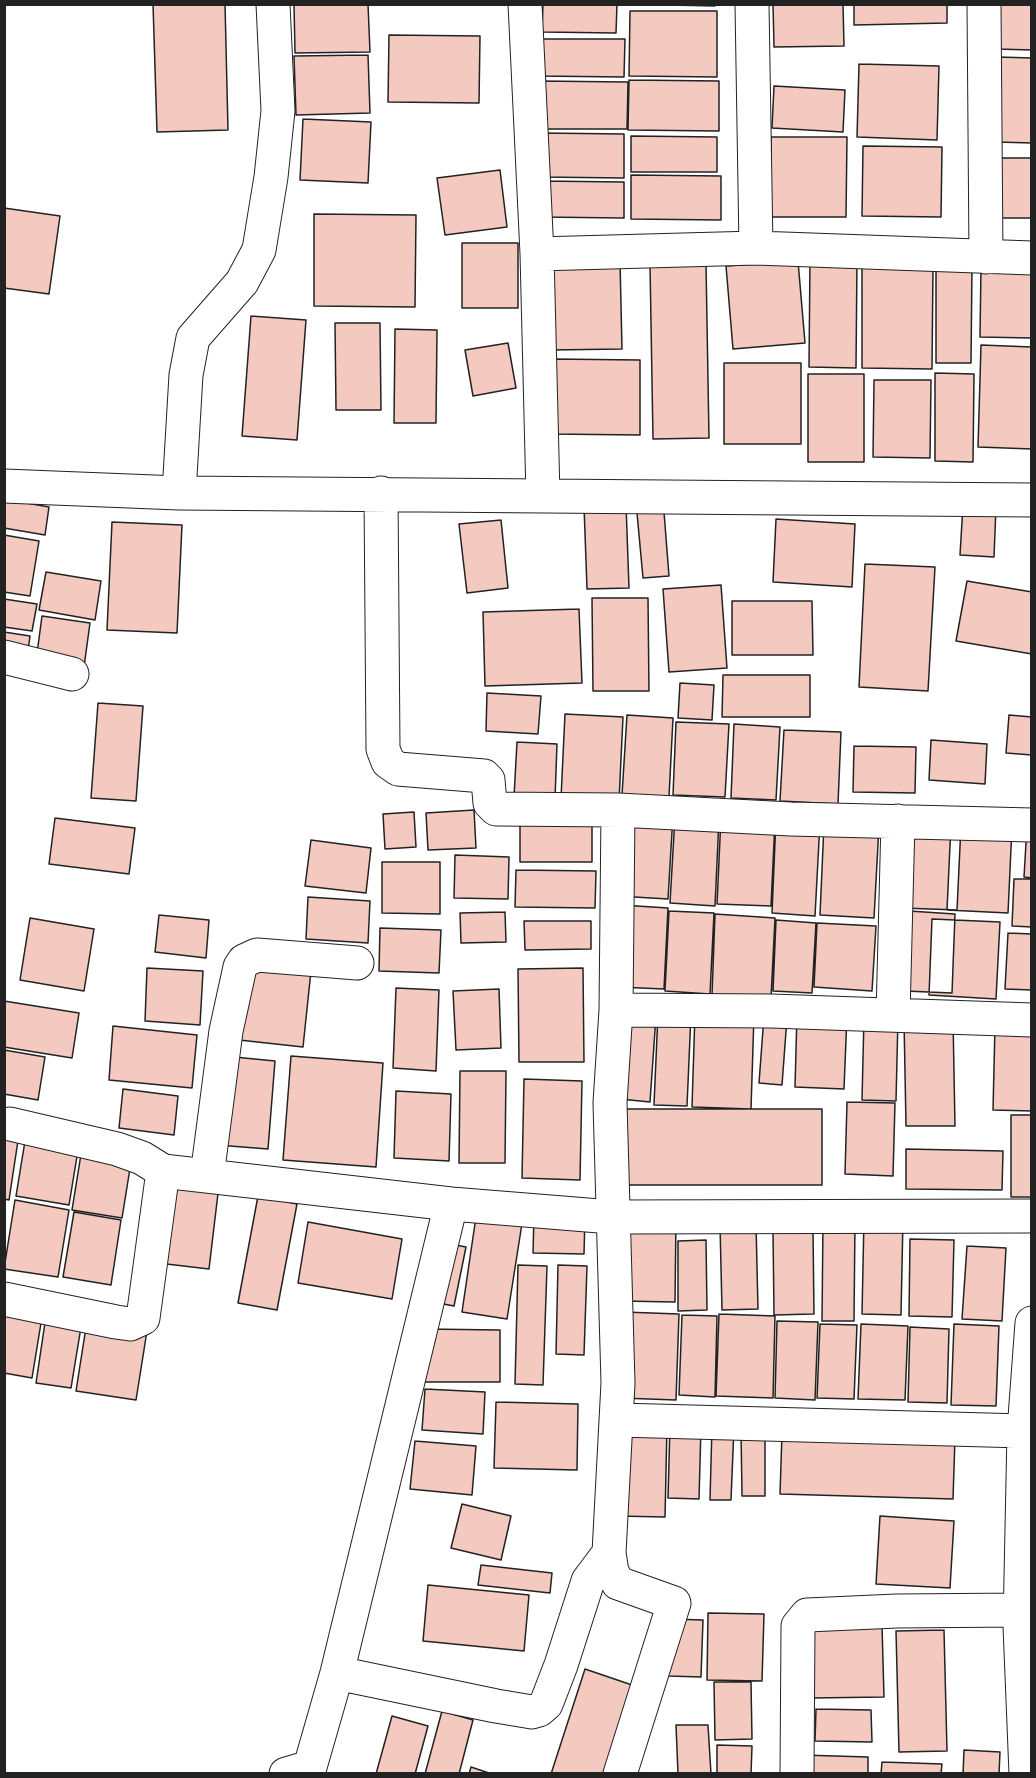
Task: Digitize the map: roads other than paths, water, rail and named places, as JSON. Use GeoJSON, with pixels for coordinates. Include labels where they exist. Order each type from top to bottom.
{"type":"FeatureCollection","features":[{"type":"Feature","properties":{"kind":"street"},"geometry":{"type":"LineString","coordinates":[[179,493],[186,375],[193,338],[242,282],[259,250],[271,177],[278,111],[273,4]]}},
{"type":"Feature","properties":{"kind":"street"},"geometry":{"type":"LineString","coordinates":[[525,4],[537,254],[543,496]]}},
{"type":"Feature","properties":{"kind":"street"},"geometry":{"type":"LineString","coordinates":[[752,4],[756,248]]}},
{"type":"Feature","properties":{"kind":"street"},"geometry":{"type":"LineString","coordinates":[[984,4],[986,257]]}},
{"type":"Feature","properties":{"kind":"street"},"geometry":{"type":"LineString","coordinates":[[537,254],[756,248],[1032,258]]}},
{"type":"Feature","properties":{"kind":"street"},"geometry":{"type":"LineString","coordinates":[[4,486],[179,493],[1032,500]]}},
{"type":"Feature","properties":{"kind":"street"},"geometry":{"type":"LineString","coordinates":[[381,493],[383,749],[388,762],[398,770],[484,776],[488,780],[490,803],[496,809],[618,810],[791,819],[1032,825]]}},
{"type":"Feature","properties":{"kind":"street"},"geometry":{"type":"LineString","coordinates":[[4,657],[72,674]]}},
{"type":"Feature","properties":{"kind":"street"},"geometry":{"type":"LineString","coordinates":[[618,810],[616,1010],[610,1103],[612,1216],[617,1303],[618,1420],[609,1553],[612,1572],[618,1583],[674,1603],[620,1773]]}},
{"type":"Feature","properties":{"kind":"street"},"geometry":{"type":"LineString","coordinates":[[893,1015],[898,821]]}},
{"type":"Feature","properties":{"kind":"street"},"geometry":{"type":"LineString","coordinates":[[207,1176],[226,1031],[240,968],[244,961],[257,955],[357,963]]}},
{"type":"Feature","properties":{"kind":"street"},"geometry":{"type":"LineString","coordinates":[[616,1010],[1032,1020]]}},
{"type":"Feature","properties":{"kind":"street"},"geometry":{"type":"LineString","coordinates":[[10,1124],[117,1149],[142,1158],[163,1171],[451,1204],[612,1216],[1032,1216]]}},
{"type":"Feature","properties":{"kind":"street"},"geometry":{"type":"LineString","coordinates":[[4,1299],[130,1324],[143,1318],[163,1171]]}},
{"type":"Feature","properties":{"kind":"street"},"geometry":{"type":"LineString","coordinates":[[286,1773],[310,1767],[337,1673],[451,1204]]}},
{"type":"Feature","properties":{"kind":"street"},"geometry":{"type":"LineString","coordinates":[[1026,1773],[1020,1610],[1024,1431],[1032,1323]]}},
{"type":"Feature","properties":{"kind":"street"},"geometry":{"type":"LineString","coordinates":[[618,1420],[1024,1431]]}},
{"type":"Feature","properties":{"kind":"street"},"geometry":{"type":"LineString","coordinates":[[337,1673],[495,1706],[532,1712],[539,1710],[546,1704],[561,1665],[588,1581],[609,1553]]}},
{"type":"Feature","properties":{"kind":"street"},"geometry":{"type":"LineString","coordinates":[[797,1773],[798,1626],[807,1615],[897,1611],[1020,1610]]}}]}
